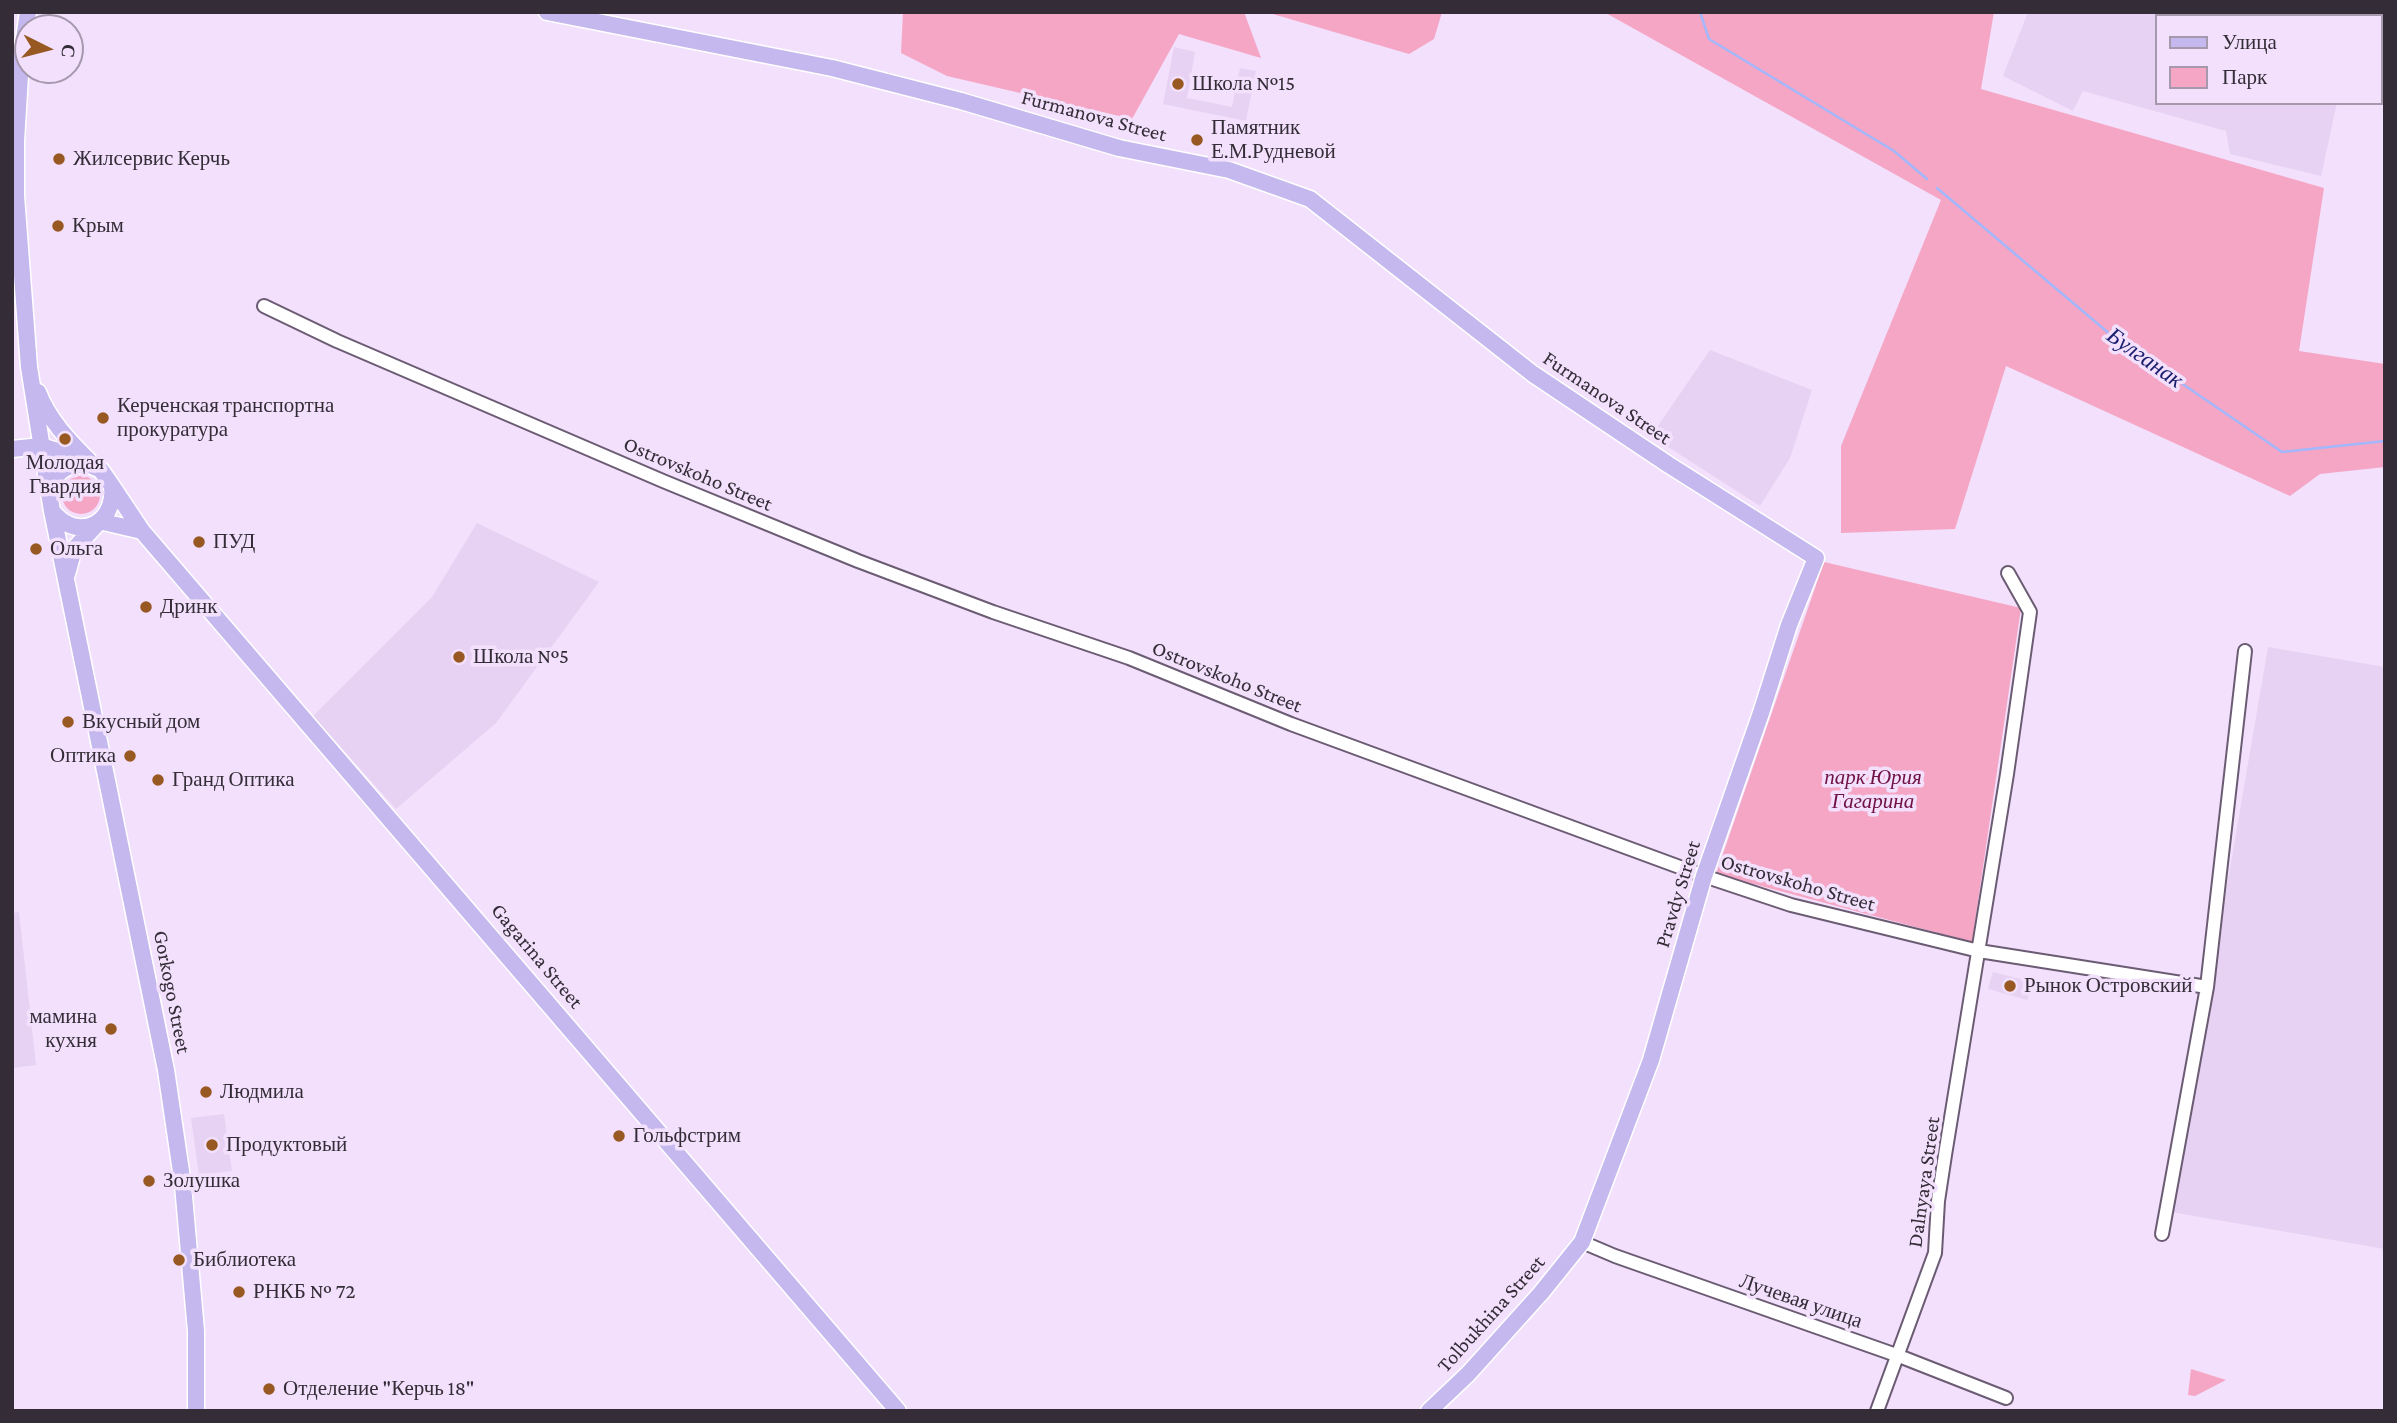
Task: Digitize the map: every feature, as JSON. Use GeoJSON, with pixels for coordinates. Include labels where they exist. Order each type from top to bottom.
{"type":"FeatureCollection","features":[{"type":"Feature","properties":{"kind":"main road","name":"Gorkogo Street"},"geometry":{"type":"LineString","coordinates":[[28,12],[21,59],[16,196],[29,367],[67,587],[166,1070],[183,1185],[196,1331],[196,1411]]}},
{"type":"Feature","properties":{"kind":"main road","name":"Furmanova Street"},"geometry":{"type":"LineString","coordinates":[[547,12],[832,68],[961,101],[1119,148],[1229,170],[1310,199],[1533,374],[1815,558]]}},
{"type":"Feature","properties":{"kind":"main road","name":"Gorkogo Street"},"geometry":{"type":"LineString","coordinates":[[29,367],[47,411],[70,442],[96,467]]}},
{"type":"Feature","properties":{"kind":"main road"},"geometry":{"type":"LineString","coordinates":[[12,449],[41,446],[96,467],[106,475],[112,486],[109,509],[92,525],[75,527],[59,520],[51,502],[54,478],[61,470],[79,464],[96,467]]}},
{"type":"Feature","properties":{"kind":"main road","name":"Gagarina Street"},"geometry":{"type":"LineString","coordinates":[[112,486],[142,530],[898,1411]]}},
{"type":"Feature","properties":{"kind":"main road","name":"Gorkogo Street"},"geometry":{"type":"LineString","coordinates":[[67,587],[66,570],[74,549],[99,521]]}},
{"type":"Feature","properties":{"kind":"main road"},"geometry":{"type":"LineString","coordinates":[[99,521],[142,530]]}},
{"type":"Feature","properties":{"kind":"main road","name":"Pravdy Street"},"geometry":{"type":"LineString","coordinates":[[1582,1242],[1651,1060],[1704,876],[1789,625],[1815,558]]}},
{"type":"Feature","properties":{"kind":"main road","name":"Tolbukhina Street"},"geometry":{"type":"LineString","coordinates":[[1429,1411],[1468,1374],[1541,1293],[1582,1242]]}},
{"type":"Feature","properties":{"kind":"street","name":"Ostrovskoho Street"},"geometry":{"type":"LineString","coordinates":[[264,306],[337,341],[663,481],[858,561],[1129,658],[1291,724],[1704,876],[1791,905],[1979,951],[2207,987]]}},
{"type":"Feature","properties":{"kind":"street","name":"Dalnyaya Street"},"geometry":{"type":"LineString","coordinates":[[1877,1411],[1935,1252],[1945,1154],[1979,951],[2030,612],[2008,573]]}},
{"type":"Feature","properties":{"kind":"street"},"geometry":{"type":"LineString","coordinates":[[2162,1234],[2207,987],[2245,651]]}},
{"type":"Feature","properties":{"kind":"street","name":"Лучевая улица"},"geometry":{"type":"LineString","coordinates":[[1582,1242],[1899,1356],[2006,1398]]}},
{"type":"Feature","properties":{"kind":"shaded area"},"geometry":{"type":"Polygon","coordinates":[[[2028,12],[2357,12],[2156,14],[2156,105],[2337,105],[2321,176],[2230,154],[2226,131],[2083,91],[2073,111],[2003,76],[2028,12]]]}},
{"type":"Feature","properties":{"kind":"shaded area","name":"Школа №15"},"geometry":{"type":"Polygon","coordinates":[[[1174,47],[1195,52],[1187,98],[1232,107],[1240,68],[1256,71],[1246,121],[1163,104],[1174,47]]]}},
{"type":"Feature","properties":{"kind":"shaded area"},"geometry":{"type":"Polygon","coordinates":[[[1710,350],[1812,390],[1790,458],[1760,506],[1651,436],[1710,350]]]}},
{"type":"Feature","properties":{"kind":"shaded area","name":"Школа №5"},"geometry":{"type":"Polygon","coordinates":[[[477,523],[599,582],[496,723],[396,809],[313,716],[432,597],[477,523]]]}},
{"type":"Feature","properties":{"kind":"shaded area"},"geometry":{"type":"Polygon","coordinates":[[[2268,647],[2385,667],[2385,1249],[2171,1212],[2268,647]]]}},
{"type":"Feature","properties":{"kind":"shaded area"},"geometry":{"type":"Polygon","coordinates":[[[19,912],[36,1065],[12,1068],[12,913],[19,912]]]}},
{"type":"Feature","properties":{"kind":"shaded area","name":"Рынок Островский"},"geometry":{"type":"Polygon","coordinates":[[[1993,972],[2032,982],[2027,1000],[1988,989],[1993,972]]]}},
{"type":"Feature","properties":{"kind":"shaded area","name":"Продуктовый"},"geometry":{"type":"Polygon","coordinates":[[[224,1114],[232,1171],[199,1175],[191,1118],[224,1114]]]}},
{"type":"Feature","properties":{"kind":"green space"},"geometry":{"type":"Polygon","coordinates":[[[903,12],[1244,12],[1261,58],[1179,34],[1132,119],[947,76],[901,53],[903,12]]]}},
{"type":"Feature","properties":{"kind":"green space"},"geometry":{"type":"Polygon","coordinates":[[[1266,12],[1442,12],[1434,39],[1409,54],[1266,12]]]}},
{"type":"Feature","properties":{"kind":"green space"},"geometry":{"type":"Polygon","coordinates":[[[1604,12],[1994,12],[1981,89],[2324,188],[2299,351],[2385,364],[2385,467],[2320,474],[2290,496],[2006,366],[1955,529],[1841,533],[1841,446],[1941,200],[1604,12]]]}},
{"type":"Feature","properties":{"kind":"green space"},"geometry":{"type":"Polygon","coordinates":[[[81,476],[95,481],[100,495],[95,509],[81,514],[67,509],[62,495],[67,481],[81,476]]]}},
{"type":"Feature","properties":{"kind":"green space","name":"парк Юрия Гагарина"},"geometry":{"type":"Polygon","coordinates":[[[1824,562],[2021,608],[1972,942],[1716,874],[1824,562]]]}},
{"type":"Feature","properties":{"kind":"green space"},"geometry":{"type":"Polygon","coordinates":[[[2191,1369],[2226,1380],[2195,1396],[2188,1395],[2191,1369]]]}},
{"type":"Feature","properties":{"kind":"waterway","name":"Булганак"},"geometry":{"type":"LineString","coordinates":[[1700,12],[1709,39],[1894,151],[1927,179]]}},
{"type":"Feature","properties":{"kind":"waterway","name":"Булганак"},"geometry":{"type":"LineString","coordinates":[[1937,188],[2111,335],[2282,452],[2385,441]]}},
{"type":"Feature","properties":{"kind":"place","name":"Школа №15"},"geometry":{"type":"Point","coordinates":[1178,84]}},
{"type":"Feature","properties":{"kind":"place","name":"Памятник Е.М.Рудневой"},"geometry":{"type":"Point","coordinates":[1197,140]}},
{"type":"Feature","properties":{"kind":"place","name":"Жилсервис Керчь"},"geometry":{"type":"Point","coordinates":[59,159]}},
{"type":"Feature","properties":{"kind":"place","name":"Крым"},"geometry":{"type":"Point","coordinates":[58,226]}},
{"type":"Feature","properties":{"kind":"place","name":"Керченская транспортна прокуратура"},"geometry":{"type":"Point","coordinates":[103,418]}},
{"type":"Feature","properties":{"kind":"place","name":"Молодая Гвардия"},"geometry":{"type":"Point","coordinates":[65,439]}},
{"type":"Feature","properties":{"kind":"place","name":"ПУД"},"geometry":{"type":"Point","coordinates":[199,542]}},
{"type":"Feature","properties":{"kind":"place","name":"Ольга"},"geometry":{"type":"Point","coordinates":[36,549]}},
{"type":"Feature","properties":{"kind":"place","name":"Дринк"},"geometry":{"type":"Point","coordinates":[146,607]}},
{"type":"Feature","properties":{"kind":"place","name":"Школа №5"},"geometry":{"type":"Point","coordinates":[459,657]}},
{"type":"Feature","properties":{"kind":"place","name":"Вкусный дом"},"geometry":{"type":"Point","coordinates":[68,722]}},
{"type":"Feature","properties":{"kind":"place","name":"Оптика"},"geometry":{"type":"Point","coordinates":[130,756]}},
{"type":"Feature","properties":{"kind":"place","name":"Гранд Оптика"},"geometry":{"type":"Point","coordinates":[158,780]}},
{"type":"Feature","properties":{"kind":"place","name":"Рынок Островский"},"geometry":{"type":"Point","coordinates":[2010,986]}},
{"type":"Feature","properties":{"kind":"place","name":"мамина кухня"},"geometry":{"type":"Point","coordinates":[111,1029]}},
{"type":"Feature","properties":{"kind":"place","name":"Людмила"},"geometry":{"type":"Point","coordinates":[206,1092]}},
{"type":"Feature","properties":{"kind":"place","name":"Гольфстрим"},"geometry":{"type":"Point","coordinates":[619,1136]}},
{"type":"Feature","properties":{"kind":"place","name":"Продуктовый"},"geometry":{"type":"Point","coordinates":[212,1145]}},
{"type":"Feature","properties":{"kind":"place","name":"Золушка"},"geometry":{"type":"Point","coordinates":[149,1181]}},
{"type":"Feature","properties":{"kind":"place","name":"Библиотека"},"geometry":{"type":"Point","coordinates":[179,1260]}},
{"type":"Feature","properties":{"kind":"place","name":"РНКБ № 72"},"geometry":{"type":"Point","coordinates":[239,1292]}},
{"type":"Feature","properties":{"kind":"place","name":"Отделение \"Керчь 18\""},"geometry":{"type":"Point","coordinates":[269,1389]}}]}
